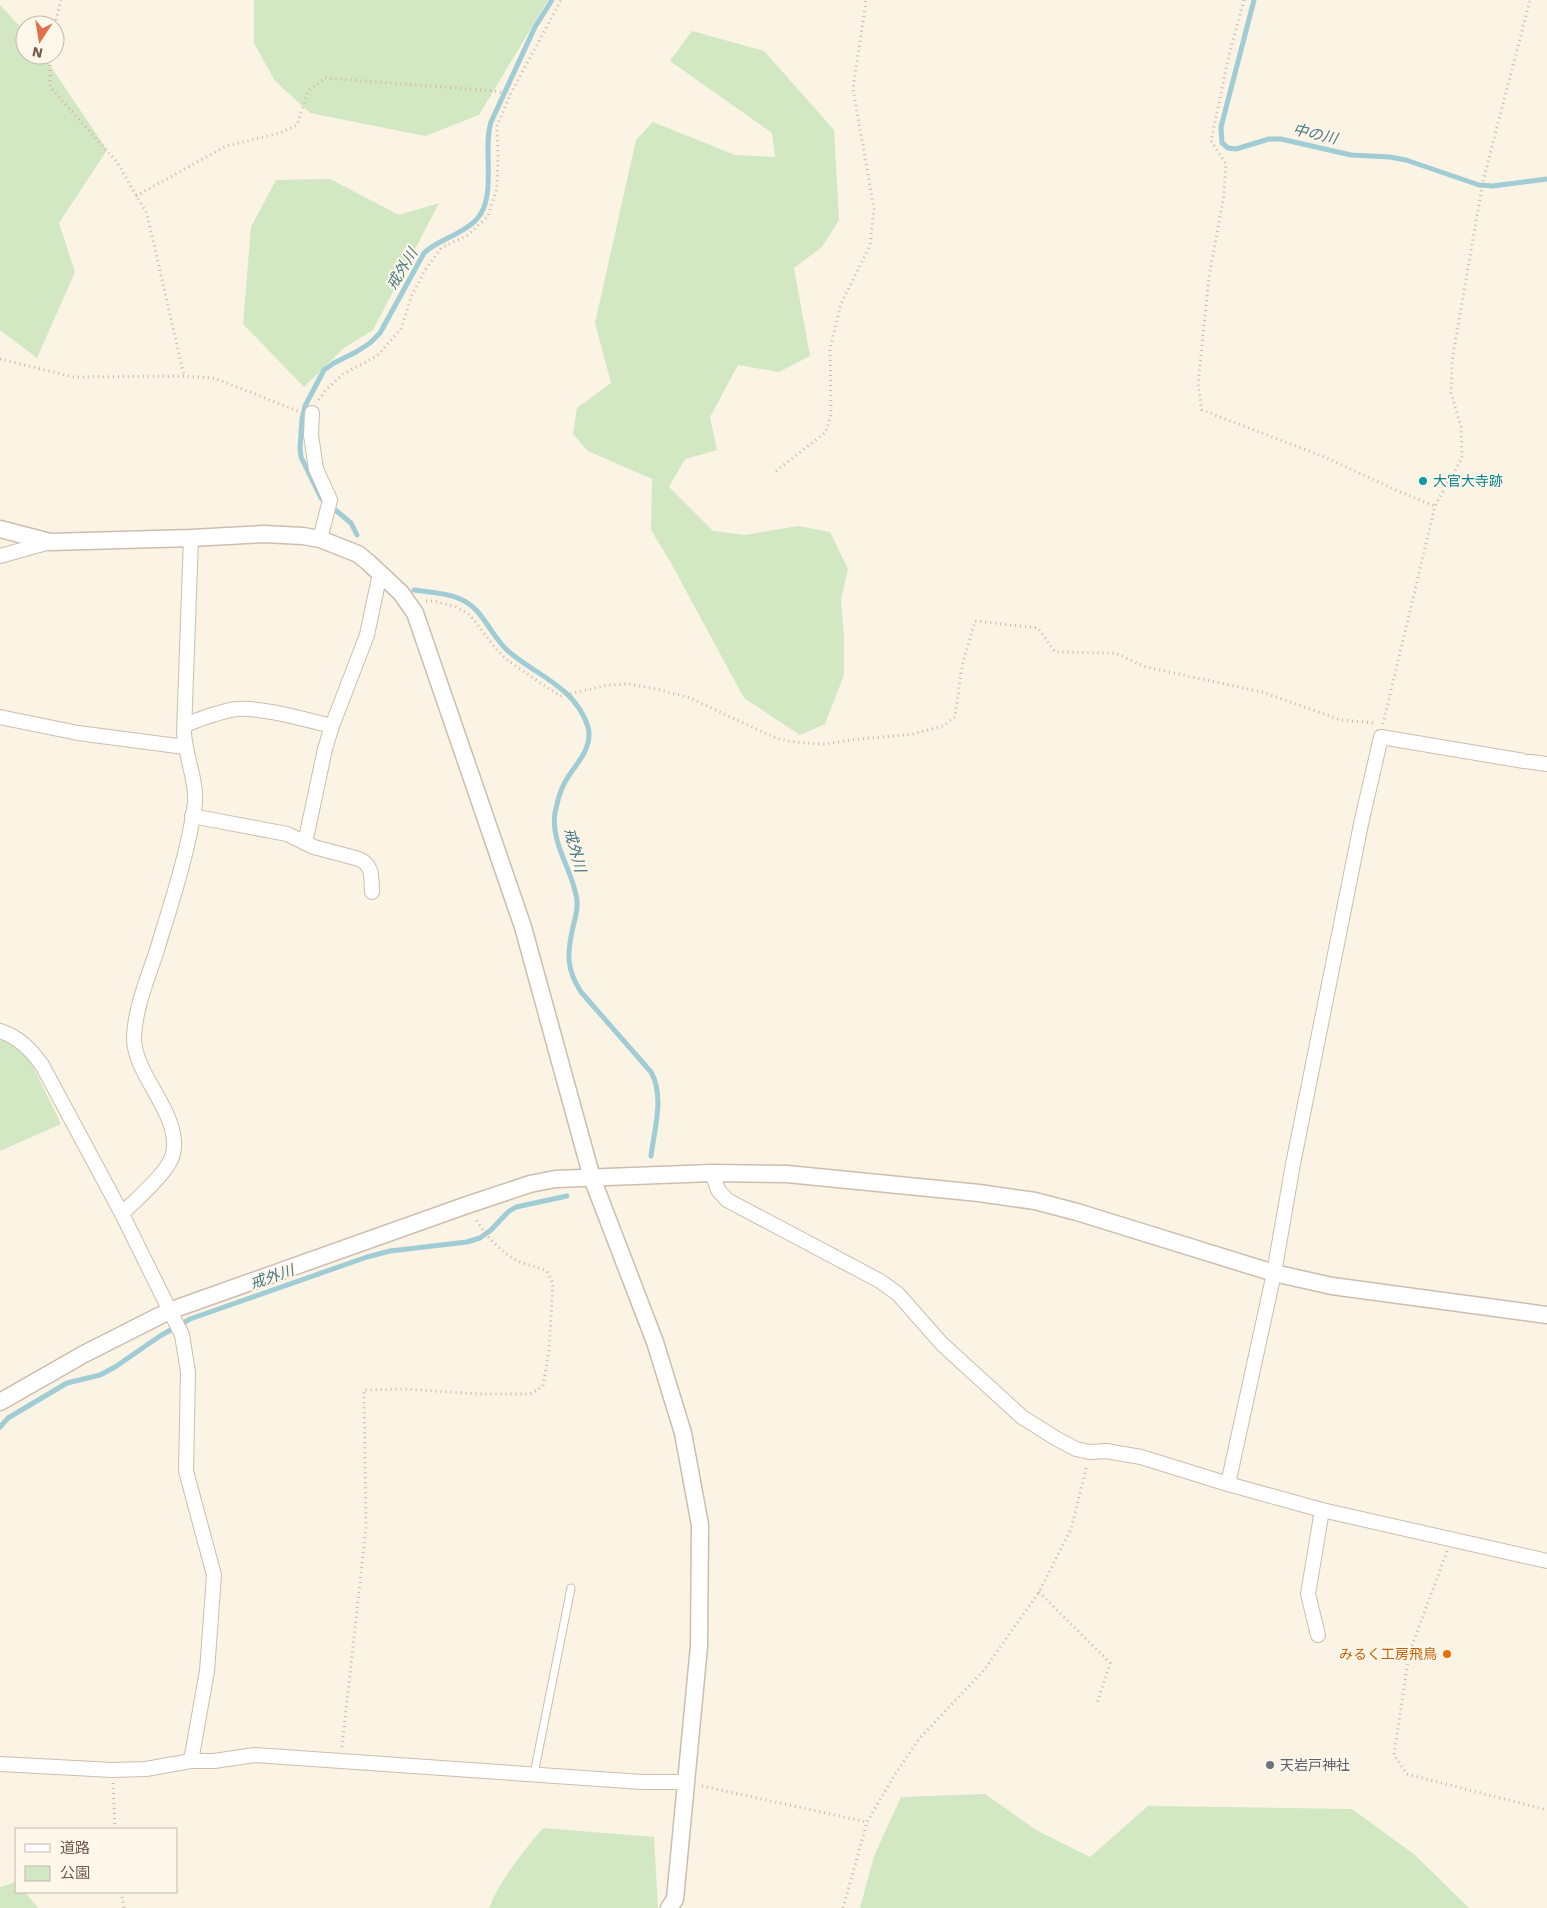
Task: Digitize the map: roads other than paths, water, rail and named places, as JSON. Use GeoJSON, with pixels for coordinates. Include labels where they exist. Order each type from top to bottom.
{"type":"FeatureCollection","features":[{"type":"Feature","properties":{"kind":"street"},"geometry":{"type":"LineString","coordinates":[[312,413],[311,435],[316,469],[328,506],[320,540]]}},
{"type":"Feature","properties":{"kind":"street"},"geometry":{"type":"LineString","coordinates":[[0,529],[50,542]]}},
{"type":"Feature","properties":{"kind":"street"},"geometry":{"type":"LineString","coordinates":[[0,556],[50,542],[264,534],[303,536],[358,554],[409,602],[415,612],[523,927],[592,1178],[661,1360],[683,1433],[700,1525],[698,1646],[675,1899],[669,1908]]}},
{"type":"Feature","properties":{"kind":"street"},"geometry":{"type":"LineString","coordinates":[[122,1214],[167,1168],[172,1156],[175,1139],[171,1125],[138,1056],[134,1041],[134,1027],[182,869],[195,801],[195,787],[185,747],[191,538]]}},
{"type":"Feature","properties":{"kind":"street"},"geometry":{"type":"LineString","coordinates":[[305,843],[320,769],[332,726],[367,635],[380,573]]}},
{"type":"Feature","properties":{"kind":"street"},"geometry":{"type":"LineString","coordinates":[[185,725],[236,709],[253,709],[332,726]]}},
{"type":"Feature","properties":{"kind":"street"},"geometry":{"type":"LineString","coordinates":[[0,717],[78,733],[185,747]]}},
{"type":"Feature","properties":{"kind":"street"},"geometry":{"type":"LineString","coordinates":[[1228,1484],[1274,1273],[1295,1154],[1360,824],[1382,730],[1524,761],[1547,764]]}},
{"type":"Feature","properties":{"kind":"street"},"geometry":{"type":"LineString","coordinates":[[192,816],[287,834],[323,850],[366,862],[371,869],[372,892]]}},
{"type":"Feature","properties":{"kind":"street"},"geometry":{"type":"LineString","coordinates":[[0,1032],[21,1042],[34,1053],[42,1066],[122,1214],[182,1335],[188,1372],[186,1471],[214,1575],[207,1671],[191,1761]]}},
{"type":"Feature","properties":{"kind":"street"},"geometry":{"type":"LineString","coordinates":[[712,1173],[718,1190],[727,1200],[880,1281],[898,1294],[942,1344],[1022,1417],[1076,1449],[1090,1452],[1106,1450],[1140,1457],[1322,1510],[1547,1561]]}},
{"type":"Feature","properties":{"kind":"street"},"geometry":{"type":"LineString","coordinates":[[0,1402],[84,1354],[169,1311],[530,1184],[556,1179],[712,1173],[787,1174],[979,1193],[1035,1201],[1078,1212],[1274,1273],[1332,1286],[1372,1293],[1547,1315]]}},
{"type":"Feature","properties":{"kind":"street"},"geometry":{"type":"LineString","coordinates":[[1318,1635],[1308,1594],[1322,1510]]}},
{"type":"Feature","properties":{"kind":"street"},"geometry":{"type":"LineString","coordinates":[[0,1764],[112,1770],[146,1769],[191,1761],[214,1761],[255,1755],[642,1782],[686,1782]]}},
{"type":"Feature","properties":{"kind":"lane"},"geometry":{"type":"LineString","coordinates":[[534,1774],[571,1588]]}},
{"type":"Feature","properties":{"kind":"waterway","name":"戒外川"},"geometry":{"type":"LineString","coordinates":[[357,535],[351,523],[321,498],[301,457],[302,419],[305,406],[324,370],[370,343],[380,333],[424,253],[470,225],[483,210],[488,186],[488,146],[491,122],[535,27],[552,0]]}},
{"type":"Feature","properties":{"kind":"waterway","name":"中の川"},"geometry":{"type":"LineString","coordinates":[[1254,0],[1221,127],[1222,143],[1228,148],[1236,149],[1269,139],[1281,139],[1351,155],[1390,157],[1406,160],[1479,185],[1492,186],[1547,179]]}},
{"type":"Feature","properties":{"kind":"waterway","name":"戒外川"},"geometry":{"type":"LineString","coordinates":[[414,590],[456,597],[471,605],[507,650],[554,683],[574,702],[582,713],[588,727],[588,743],[582,757],[562,787],[558,798],[554,824],[559,846],[572,879],[577,901],[577,911],[569,953],[570,968],[581,992],[651,1072],[655,1082],[658,1103],[651,1156]]}},
{"type":"Feature","properties":{"kind":"waterway","name":"戒外川"},"geometry":{"type":"LineString","coordinates":[[0,1427],[8,1418],[67,1383],[100,1375],[190,1319],[367,1257],[390,1251],[467,1242],[480,1238],[516,1207],[567,1196]]}},
{"type":"Feature","properties":{"kind":"place","name":"大官大寺跡"},"geometry":{"type":"Point","coordinates":[1423,481]}},
{"type":"Feature","properties":{"kind":"place","name":"みるく工房飛鳥"},"geometry":{"type":"Point","coordinates":[1447,1654]}},
{"type":"Feature","properties":{"kind":"place","name":"天岩戸神社"},"geometry":{"type":"Point","coordinates":[1270,1765]}}]}
